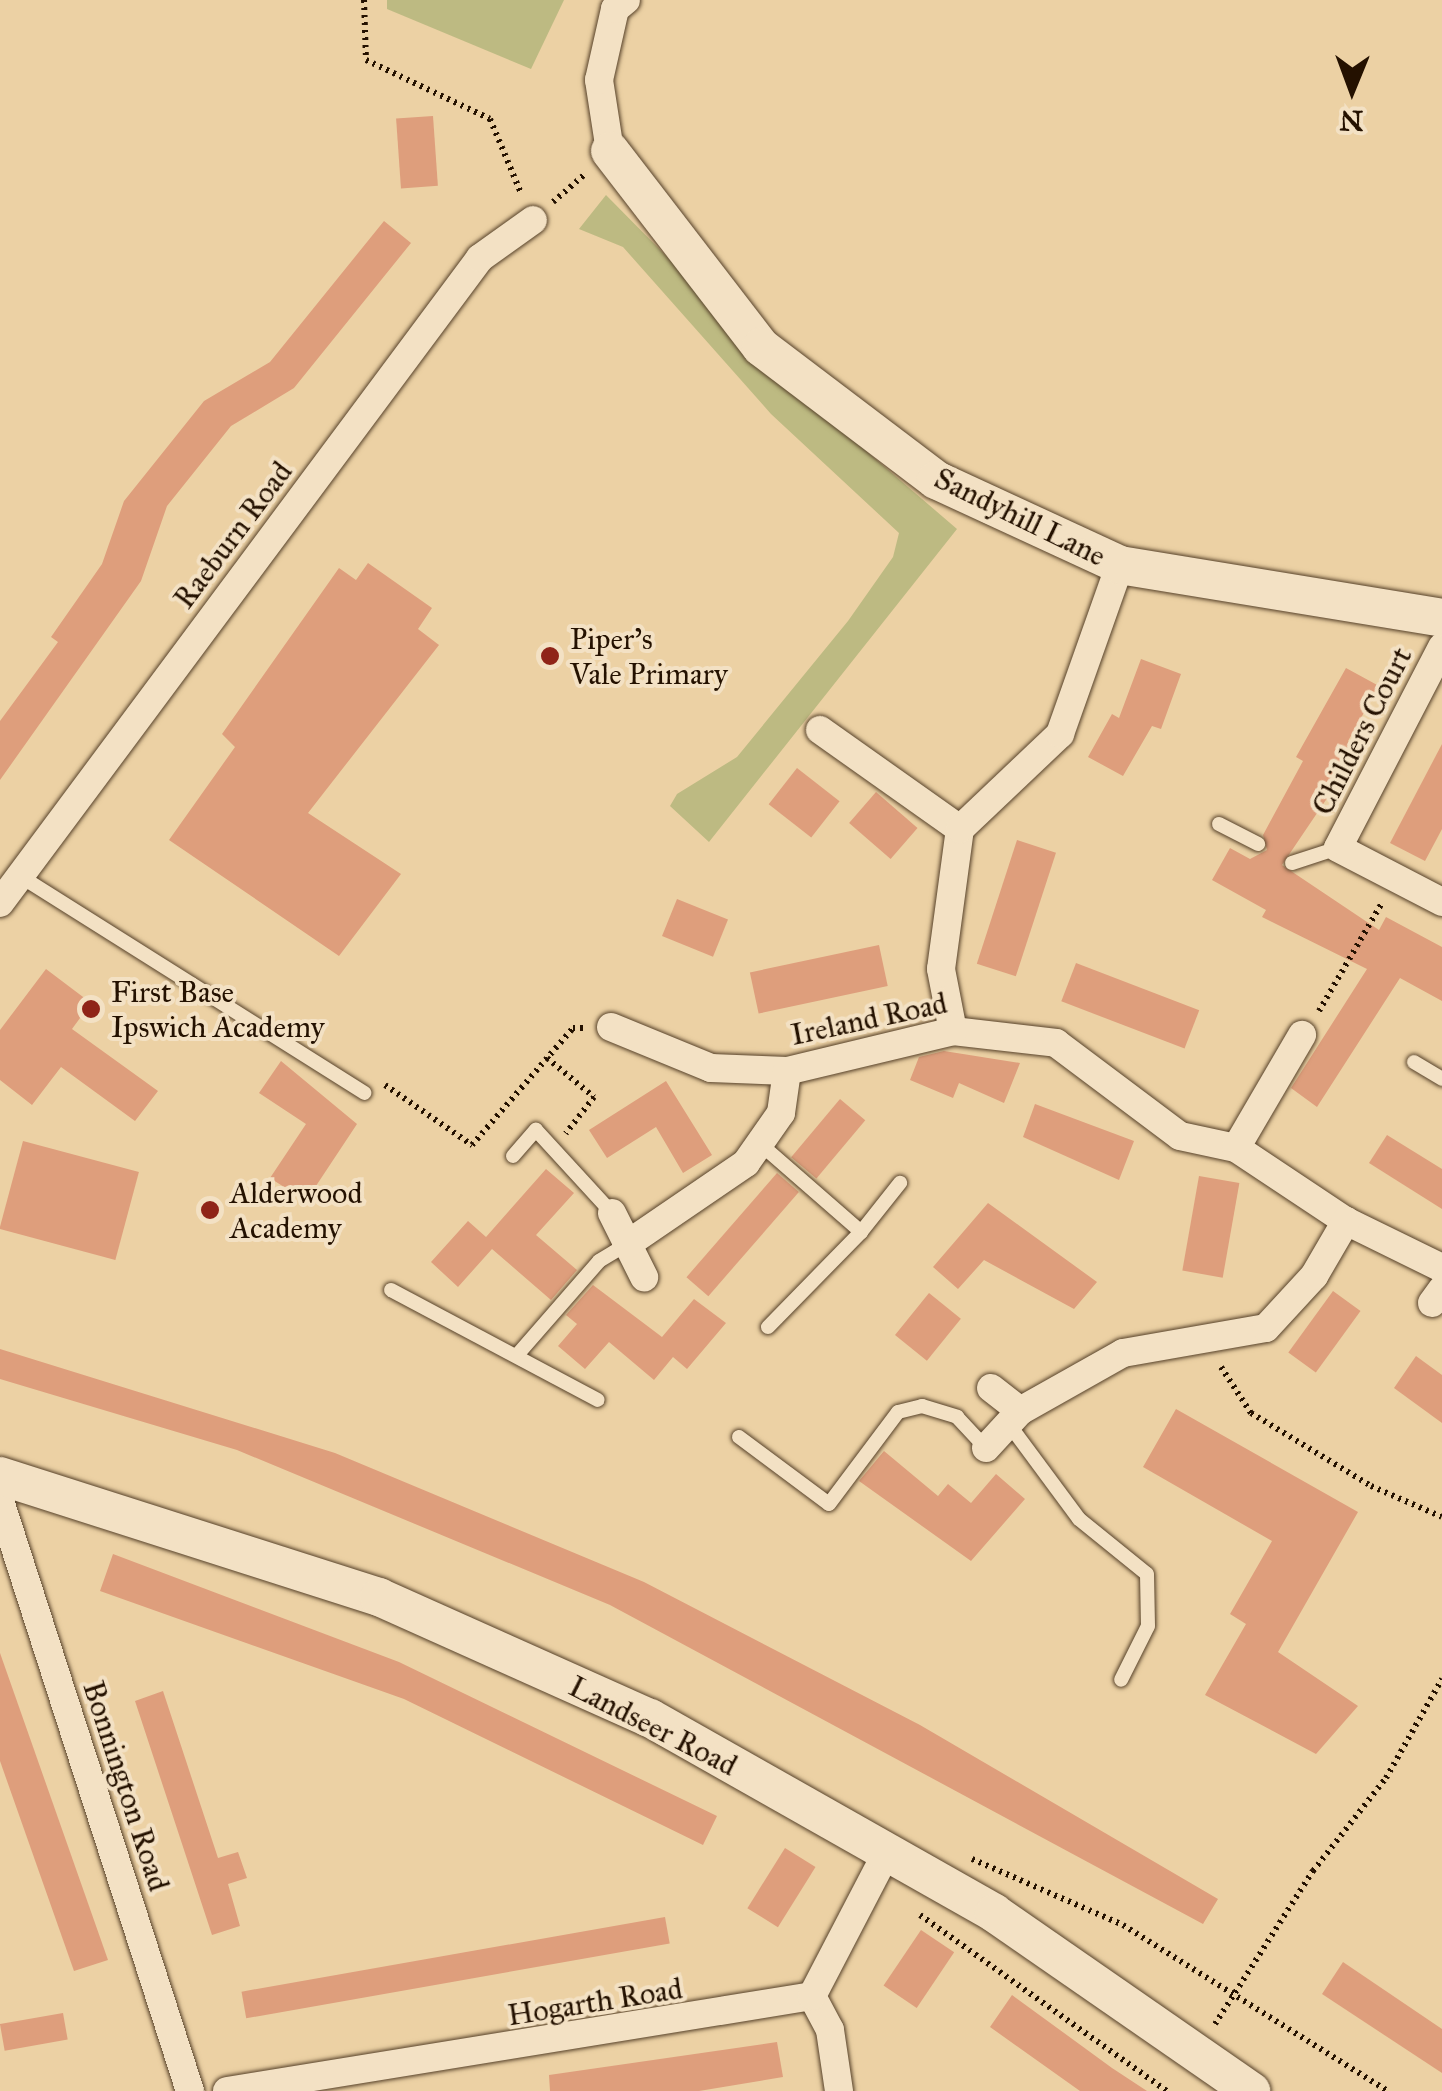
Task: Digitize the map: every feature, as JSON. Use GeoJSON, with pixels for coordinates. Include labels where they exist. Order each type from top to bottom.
{"type":"FeatureCollection","features":[{"type":"Feature","properties":{"kind":"street"},"geometry":{"type":"LineString","coordinates":[[610,151],[598,80],[615,8],[626,0]]}},
{"type":"Feature","properties":{"kind":"street","name":"Sandyhill Lane"},"geometry":{"type":"LineString","coordinates":[[610,151],[760,347],[936,480],[1120,565],[1442,618]]}},
{"type":"Feature","properties":{"kind":"street","name":"Raeburn Road"},"geometry":{"type":"LineString","coordinates":[[0,903],[480,258],[532,220]]}},
{"type":"Feature","properties":{"kind":"street"},"geometry":{"type":"LineString","coordinates":[[953,1031],[941,968],[960,829],[1060,734],[1120,565]]}},
{"type":"Feature","properties":{"kind":"street","name":"Childers Court"},"geometry":{"type":"LineString","coordinates":[[1442,647],[1338,848],[1442,902]]}},
{"type":"Feature","properties":{"kind":"street"},"geometry":{"type":"LineString","coordinates":[[820,730],[960,829]]}},
{"type":"Feature","properties":{"kind":"street","name":"Ireland Road"},"geometry":{"type":"LineString","coordinates":[[611,1027],[711,1068],[787,1070],[953,1031],[1056,1043],[1180,1136],[1236,1148],[1439,1289]]}},
{"type":"Feature","properties":{"kind":"street"},"geometry":{"type":"LineString","coordinates":[[1236,1148],[1302,1034]]}},
{"type":"Feature","properties":{"kind":"street"},"geometry":{"type":"LineString","coordinates":[[626,1245],[714,1192],[781,1112],[787,1070]]}},
{"type":"Feature","properties":{"kind":"street"},"geometry":{"type":"LineString","coordinates":[[612,1213],[644,1278]]}},
{"type":"Feature","properties":{"kind":"street"},"geometry":{"type":"LineString","coordinates":[[986,1448],[1014,1417],[1123,1353],[1218,1341],[1266,1328],[1314,1276],[1346,1222]]}},
{"type":"Feature","properties":{"kind":"street"},"geometry":{"type":"LineString","coordinates":[[991,1388],[1014,1417]]}},
{"type":"Feature","properties":{"kind":"street","name":"Landseer Road"},"geometry":{"type":"LineString","coordinates":[[0,1476],[379,1597],[650,1718],[880,1868],[994,1913],[1251,2091]]}},
{"type":"Feature","properties":{"kind":"street","name":"Bonnington Road"},"geometry":{"type":"LineString","coordinates":[[0,1501],[190,2091]]}},
{"type":"Feature","properties":{"kind":"street"},"geometry":{"type":"LineString","coordinates":[[839,2091],[830,2030],[812,1996],[880,1868]]}},
{"type":"Feature","properties":{"kind":"street","name":"Hogarth Road"},"geometry":{"type":"LineString","coordinates":[[227,2091],[812,1996]]}},
{"type":"Feature","properties":{"kind":"lane"},"geometry":{"type":"LineString","coordinates":[[1219,824],[1258,844]]}},
{"type":"Feature","properties":{"kind":"lane"},"geometry":{"type":"LineString","coordinates":[[1292,862],[1338,848]]}},
{"type":"Feature","properties":{"kind":"lane"},"geometry":{"type":"LineString","coordinates":[[20,876],[364,1093]]}},
{"type":"Feature","properties":{"kind":"lane"},"geometry":{"type":"LineString","coordinates":[[1414,1062],[1442,1079]]}},
{"type":"Feature","properties":{"kind":"lane"},"geometry":{"type":"LineString","coordinates":[[513,1156],[536,1130],[612,1213]]}},
{"type":"Feature","properties":{"kind":"lane"},"geometry":{"type":"LineString","coordinates":[[758,1142],[861,1232]]}},
{"type":"Feature","properties":{"kind":"lane"},"geometry":{"type":"LineString","coordinates":[[768,1328],[861,1232],[900,1184]]}},
{"type":"Feature","properties":{"kind":"lane"},"geometry":{"type":"LineString","coordinates":[[518,1354],[599,1261],[626,1245]]}},
{"type":"Feature","properties":{"kind":"lane"},"geometry":{"type":"LineString","coordinates":[[391,1290],[518,1354],[598,1400]]}},
{"type":"Feature","properties":{"kind":"lane"},"geometry":{"type":"LineString","coordinates":[[740,1437],[829,1504],[898,1412],[922,1406],[957,1417],[986,1448]]}},
{"type":"Feature","properties":{"kind":"lane"},"geometry":{"type":"LineString","coordinates":[[1014,1417],[1066,1504],[1147,1574],[1148,1626],[1120,1680]]}},
{"type":"Feature","properties":{"kind":"path"},"geometry":{"type":"LineString","coordinates":[[364,0],[366,60],[490,119],[532,220],[610,151]]}},
{"type":"Feature","properties":{"kind":"path"},"geometry":{"type":"LineString","coordinates":[[1302,1034],[1396,878]]}},
{"type":"Feature","properties":{"kind":"path"},"geometry":{"type":"LineString","coordinates":[[364,1093],[380,1082],[472,1145],[573,1028],[611,1027]]}},
{"type":"Feature","properties":{"kind":"path"},"geometry":{"type":"LineString","coordinates":[[1218,1341],[1221,1368],[1251,1413],[1371,1486],[1442,1517]]}},
{"type":"Feature","properties":{"kind":"path"},"geometry":{"type":"LineString","coordinates":[[1198,2054],[1230,1997],[1386,1778],[1442,1679]]}},
{"type":"Feature","properties":{"kind":"path"},"geometry":{"type":"LineString","coordinates":[[956,1858],[990,1860],[1122,1926],[1230,1997],[1388,2091]]}},
{"type":"Feature","properties":{"kind":"path"},"geometry":{"type":"LineString","coordinates":[[880,1868],[1167,2091]]}},
{"type":"Feature","properties":{"kind":"shaded area"},"geometry":{"type":"Polygon","coordinates":[[[387,0],[564,0],[531,69],[387,9],[387,0]]]}},
{"type":"Feature","properties":{"kind":"shaded area"},"geometry":{"type":"Polygon","coordinates":[[[606,195],[816,408],[957,529],[709,842],[670,806],[677,794],[737,757],[848,621],[893,557],[899,533],[771,414],[623,247],[579,229],[606,195]]]}},
{"type":"Feature","properties":{"kind":"building"},"geometry":{"type":"Polygon","coordinates":[[[433,116],[438,186],[401,188],[396,119],[433,116]]]}},
{"type":"Feature","properties":{"kind":"building"},"geometry":{"type":"Polygon","coordinates":[[[384,221],[411,243],[294,388],[231,426],[167,506],[141,581],[0,780],[0,721],[58,642],[51,637],[102,564],[124,501],[204,401],[270,362],[384,221]]]}},
{"type":"Feature","properties":{"kind":"building"},"geometry":{"type":"Polygon","coordinates":[[[368,563],[432,608],[418,629],[439,645],[308,813],[401,874],[339,956],[169,840],[235,747],[222,734],[339,568],[356,580],[368,563]]]}},
{"type":"Feature","properties":{"kind":"building"},"geometry":{"type":"Polygon","coordinates":[[[1141,659],[1181,674],[1161,729],[1152,726],[1123,776],[1088,757],[1112,714],[1119,718],[1141,659]]]}},
{"type":"Feature","properties":{"kind":"building"},"geometry":{"type":"Polygon","coordinates":[[[1346,668],[1379,686],[1348,741],[1361,748],[1282,865],[1379,930],[1386,917],[1442,947],[1442,1001],[1400,978],[1317,1107],[1291,1088],[1367,969],[1262,917],[1266,910],[1212,880],[1230,848],[1250,859],[1267,850],[1263,835],[1303,761],[1296,757],[1346,668]]]}},
{"type":"Feature","properties":{"kind":"building"},"geometry":{"type":"Polygon","coordinates":[[[1442,744],[1442,829],[1425,861],[1390,843],[1442,744]]]}},
{"type":"Feature","properties":{"kind":"building"},"geometry":{"type":"Polygon","coordinates":[[[797,768],[840,801],[811,837],[769,804],[797,768]]]}},
{"type":"Feature","properties":{"kind":"building"},"geometry":{"type":"Polygon","coordinates":[[[876,792],[918,828],[891,859],[849,823],[876,792]]]}},
{"type":"Feature","properties":{"kind":"building"},"geometry":{"type":"Polygon","coordinates":[[[1017,840],[1056,853],[1016,976],[977,964],[1017,840]]]}},
{"type":"Feature","properties":{"kind":"building"},"geometry":{"type":"Polygon","coordinates":[[[677,899],[728,920],[713,957],[662,936],[677,899]]]}},
{"type":"Feature","properties":{"kind":"building"},"geometry":{"type":"Polygon","coordinates":[[[879,945],[888,986],[759,1014],[750,972],[879,945]]]}},
{"type":"Feature","properties":{"kind":"building"},"geometry":{"type":"Polygon","coordinates":[[[1076,963],[1199,1010],[1185,1049],[1061,1001],[1076,963]]]}},
{"type":"Feature","properties":{"kind":"building"},"geometry":{"type":"Polygon","coordinates":[[[46,969],[91,1003],[72,1029],[158,1091],[135,1121],[61,1067],[32,1105],[0,1080],[0,1030],[46,969]]]}},
{"type":"Feature","properties":{"kind":"building"},"geometry":{"type":"Polygon","coordinates":[[[944,1051],[1020,1063],[1004,1103],[959,1083],[953,1098],[910,1080],[919,1057],[944,1051]]]}},
{"type":"Feature","properties":{"kind":"building"},"geometry":{"type":"Polygon","coordinates":[[[281,1061],[357,1124],[306,1201],[270,1178],[306,1124],[259,1093],[281,1061]]]}},
{"type":"Feature","properties":{"kind":"building"},"geometry":{"type":"Polygon","coordinates":[[[666,1081],[712,1155],[683,1173],[656,1127],[607,1158],[589,1130],[666,1081]]]}},
{"type":"Feature","properties":{"kind":"building"},"geometry":{"type":"Polygon","coordinates":[[[840,1099],[865,1120],[816,1178],[791,1157],[840,1099]]]}},
{"type":"Feature","properties":{"kind":"building"},"geometry":{"type":"Polygon","coordinates":[[[1035,1104],[1134,1141],[1119,1180],[1023,1137],[1035,1104]]]}},
{"type":"Feature","properties":{"kind":"building"},"geometry":{"type":"Polygon","coordinates":[[[1387,1135],[1442,1169],[1442,1209],[1369,1163],[1387,1135]]]}},
{"type":"Feature","properties":{"kind":"building"},"geometry":{"type":"Polygon","coordinates":[[[23,1141],[139,1172],[115,1260],[0,1229],[23,1141]]]}},
{"type":"Feature","properties":{"kind":"building"},"geometry":{"type":"Polygon","coordinates":[[[546,1169],[574,1193],[536,1235],[577,1270],[551,1300],[492,1249],[458,1287],[431,1262],[468,1221],[486,1237],[546,1169]]]}},
{"type":"Feature","properties":{"kind":"building"},"geometry":{"type":"Polygon","coordinates":[[[777,1173],[799,1192],[708,1296],[686,1277],[777,1173]]]}},
{"type":"Feature","properties":{"kind":"building"},"geometry":{"type":"Polygon","coordinates":[[[1199,1176],[1239,1183],[1223,1278],[1182,1271],[1199,1176]]]}},
{"type":"Feature","properties":{"kind":"building"},"geometry":{"type":"Polygon","coordinates":[[[988,1203],[1097,1282],[1074,1309],[984,1260],[958,1289],[933,1267],[988,1203]]]}},
{"type":"Feature","properties":{"kind":"building"},"geometry":{"type":"Polygon","coordinates":[[[593,1285],[662,1337],[694,1299],[726,1323],[687,1369],[673,1357],[654,1380],[609,1342],[585,1369],[558,1346],[577,1324],[566,1315],[593,1285]]]}},
{"type":"Feature","properties":{"kind":"building"},"geometry":{"type":"Polygon","coordinates":[[[1333,1291],[1361,1311],[1316,1372],[1288,1352],[1333,1291]]]}},
{"type":"Feature","properties":{"kind":"building"},"geometry":{"type":"Polygon","coordinates":[[[929,1293],[961,1319],[927,1361],[895,1335],[929,1293]]]}},
{"type":"Feature","properties":{"kind":"building"},"geometry":{"type":"Polygon","coordinates":[[[0,1349],[335,1453],[644,1582],[920,1725],[1218,1899],[1203,1924],[610,1605],[237,1450],[0,1379],[0,1349]]]}},
{"type":"Feature","properties":{"kind":"building"},"geometry":{"type":"Polygon","coordinates":[[[1416,1356],[1442,1375],[1442,1423],[1394,1388],[1416,1356]]]}},
{"type":"Feature","properties":{"kind":"building"},"geometry":{"type":"Polygon","coordinates":[[[1176,1409],[1358,1512],[1278,1652],[1358,1706],[1316,1754],[1205,1695],[1246,1624],[1230,1614],[1272,1541],[1143,1467],[1176,1409]]]}},
{"type":"Feature","properties":{"kind":"building"},"geometry":{"type":"Polygon","coordinates":[[[884,1451],[938,1496],[948,1484],[971,1503],[996,1474],[1025,1499],[971,1561],[859,1481],[884,1451]]]}},
{"type":"Feature","properties":{"kind":"building"},"geometry":{"type":"Polygon","coordinates":[[[113,1554],[399,1662],[717,1816],[703,1845],[404,1699],[100,1591],[113,1554]]]}},
{"type":"Feature","properties":{"kind":"building"},"geometry":{"type":"Polygon","coordinates":[[[0,1653],[108,1960],[74,1971],[0,1761],[0,1653]]]}},
{"type":"Feature","properties":{"kind":"building"},"geometry":{"type":"Polygon","coordinates":[[[163,1691],[218,1858],[238,1852],[247,1878],[228,1884],[240,1926],[212,1935],[135,1701],[163,1691]]]}},
{"type":"Feature","properties":{"kind":"building"},"geometry":{"type":"Polygon","coordinates":[[[785,1848],[816,1867],[778,1927],[747,1908],[785,1848]]]}},
{"type":"Feature","properties":{"kind":"building"},"geometry":{"type":"Polygon","coordinates":[[[665,1917],[670,1944],[246,2018],[242,1992],[665,1917]]]}},
{"type":"Feature","properties":{"kind":"building"},"geometry":{"type":"Polygon","coordinates":[[[921,1930],[954,1952],[917,2008],[884,1986],[921,1930]]]}},
{"type":"Feature","properties":{"kind":"building"},"geometry":{"type":"Polygon","coordinates":[[[1343,1962],[1442,2029],[1442,2073],[1322,1994],[1343,1962]]]}},
{"type":"Feature","properties":{"kind":"building"},"geometry":{"type":"Polygon","coordinates":[[[1012,1995],[1147,2091],[1080,2091],[990,2027],[1012,1995]]]}},
{"type":"Feature","properties":{"kind":"building"},"geometry":{"type":"Polygon","coordinates":[[[63,2013],[68,2040],[5,2051],[0,2024],[63,2013]]]}},
{"type":"Feature","properties":{"kind":"building"},"geometry":{"type":"Polygon","coordinates":[[[777,2042],[783,2077],[699,2091],[550,2091],[549,2075],[777,2042]]]}},
{"type":"Feature","properties":{"kind":"place","name":"Piper's Vale Primary"},"geometry":{"type":"Point","coordinates":[550,656]}},
{"type":"Feature","properties":{"kind":"place","name":"First Base Ipswich Academy"},"geometry":{"type":"Point","coordinates":[91,1009]}},
{"type":"Feature","properties":{"kind":"place","name":"Alderwood Academy"},"geometry":{"type":"Point","coordinates":[210,1210]}}]}
